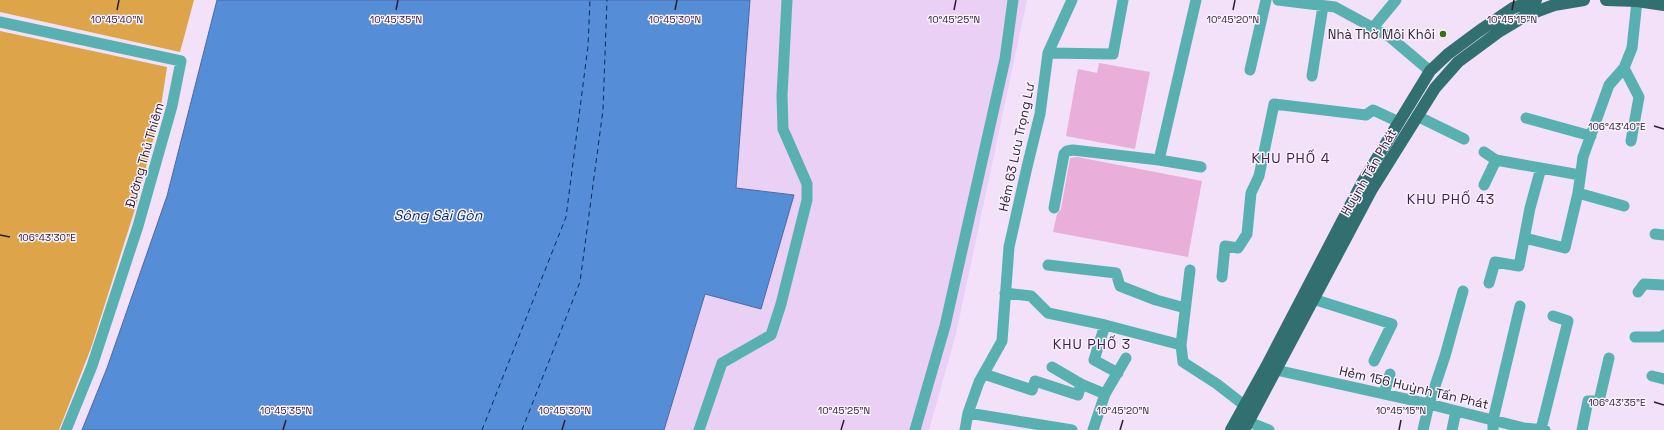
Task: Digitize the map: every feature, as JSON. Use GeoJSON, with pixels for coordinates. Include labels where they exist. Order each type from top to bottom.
{"type":"FeatureCollection","features":[{"type":"Feature","properties":{"kind":"main road","name":"Huỳnh Tấn Phát"},"geometry":{"type":"LineString","coordinates":[[1247,426],[1271,368],[1363,181],[1430,71],[1448,54],[1479,31],[1514,8],[1536,0]]}},
{"type":"Feature","properties":{"kind":"main road","name":"Huỳnh Tấn Phát"},"geometry":{"type":"LineString","coordinates":[[1230,430],[1244,405],[1271,368],[1313,299],[1372,189],[1417,116],[1441,82],[1458,62],[1500,31],[1520,19],[1554,6],[1584,0]]}},
{"type":"Feature","properties":{"kind":"main road"},"geometry":{"type":"LineString","coordinates":[[1606,0],[1664,4]]}},
{"type":"Feature","properties":{"kind":"main road"},"geometry":{"type":"LineString","coordinates":[[1430,71],[1441,82]]}},
{"type":"Feature","properties":{"kind":"main road"},"geometry":{"type":"LineString","coordinates":[[1406,110],[1417,116]]}},
{"type":"Feature","properties":{"kind":"street"},"geometry":{"type":"LineString","coordinates":[[699,430],[722,363],[771,335],[781,304],[807,200],[807,184],[783,129],[782,96],[787,0]]}},
{"type":"Feature","properties":{"kind":"street"},"geometry":{"type":"LineString","coordinates":[[915,430],[945,326],[1005,59],[1013,0]]}},
{"type":"Feature","properties":{"kind":"street","name":"Hẻm 63 Lưu Trọng Lư"},"geometry":{"type":"LineString","coordinates":[[984,374],[1002,341],[1009,247],[1026,167],[1040,114],[1048,53],[1072,0]]}},
{"type":"Feature","properties":{"kind":"street"},"geometry":{"type":"LineString","coordinates":[[1048,53],[1113,54],[1123,0]]}},
{"type":"Feature","properties":{"kind":"street"},"geometry":{"type":"LineString","coordinates":[[1159,160],[1196,0]]}},
{"type":"Feature","properties":{"kind":"street"},"geometry":{"type":"LineString","coordinates":[[1250,70],[1266,0]]}},
{"type":"Feature","properties":{"kind":"street"},"geometry":{"type":"LineString","coordinates":[[1278,0],[1323,6],[1335,4],[1372,28],[1390,37],[1430,71]]}},
{"type":"Feature","properties":{"kind":"street"},"geometry":{"type":"LineString","coordinates":[[1372,28],[1396,0]]}},
{"type":"Feature","properties":{"kind":"street"},"geometry":{"type":"LineString","coordinates":[[1525,238],[1565,248],[1578,193],[1583,157],[1609,85],[1624,68],[1632,48],[1637,1]]}},
{"type":"Feature","properties":{"kind":"street"},"geometry":{"type":"LineString","coordinates":[[1312,76],[1323,6]]}},
{"type":"Feature","properties":{"kind":"street","name":"Đường Thủ Thiêm"},"geometry":{"type":"LineString","coordinates":[[0,22],[181,61],[172,106],[138,226],[92,366],[66,430]]}},
{"type":"Feature","properties":{"kind":"street"},"geometry":{"type":"LineString","coordinates":[[1624,68],[1639,97],[1631,141]]}},
{"type":"Feature","properties":{"kind":"street"},"geometry":{"type":"LineString","coordinates":[[1222,277],[1225,246],[1238,248],[1247,234],[1251,193],[1259,176],[1274,104],[1366,115],[1373,110],[1399,122]]}},
{"type":"Feature","properties":{"kind":"street"},"geometry":{"type":"LineString","coordinates":[[1417,116],[1464,139]]}},
{"type":"Feature","properties":{"kind":"street"},"geometry":{"type":"LineString","coordinates":[[1526,118],[1591,136]]}},
{"type":"Feature","properties":{"kind":"street"},"geometry":{"type":"LineString","coordinates":[[1054,208],[1064,154],[1067,151],[1073,150],[1159,160],[1201,167]]}},
{"type":"Feature","properties":{"kind":"street"},"geometry":{"type":"LineString","coordinates":[[1484,152],[1496,160],[1580,175]]}},
{"type":"Feature","properties":{"kind":"street"},"geometry":{"type":"LineString","coordinates":[[1484,185],[1496,160]]}},
{"type":"Feature","properties":{"kind":"street"},"geometry":{"type":"LineString","coordinates":[[1489,283],[1495,262],[1519,266],[1530,208],[1541,168]]}},
{"type":"Feature","properties":{"kind":"street"},"geometry":{"type":"LineString","coordinates":[[1578,193],[1624,206]]}},
{"type":"Feature","properties":{"kind":"street"},"geometry":{"type":"LineString","coordinates":[[1048,265],[1116,273],[1120,286],[1156,300],[1185,308]]}},
{"type":"Feature","properties":{"kind":"street"},"geometry":{"type":"LineString","coordinates":[[1190,270],[1181,345],[1183,362],[1217,384],[1244,405]]}},
{"type":"Feature","properties":{"kind":"street"},"geometry":{"type":"LineString","coordinates":[[1638,292],[1644,284],[1664,285]]}},
{"type":"Feature","properties":{"kind":"street"},"geometry":{"type":"LineString","coordinates":[[1423,430],[1429,404],[1445,356],[1463,291]]}},
{"type":"Feature","properties":{"kind":"street"},"geometry":{"type":"LineString","coordinates":[[1005,293],[1031,296],[1048,313],[1105,325],[1181,345]]}},
{"type":"Feature","properties":{"kind":"street"},"geometry":{"type":"LineString","coordinates":[[1313,299],[1392,324],[1374,361]]}},
{"type":"Feature","properties":{"kind":"street"},"geometry":{"type":"LineString","coordinates":[[1493,425],[1520,306]]}},
{"type":"Feature","properties":{"kind":"street"},"geometry":{"type":"LineString","coordinates":[[1543,430],[1568,321],[1553,316]]}},
{"type":"Feature","properties":{"kind":"street"},"geometry":{"type":"LineString","coordinates":[[1105,325],[1094,360],[1118,373]]}},
{"type":"Feature","properties":{"kind":"street"},"geometry":{"type":"LineString","coordinates":[[1635,337],[1664,336]]}},
{"type":"Feature","properties":{"kind":"street"},"geometry":{"type":"LineString","coordinates":[[1093,430],[1105,394],[1126,358]]}},
{"type":"Feature","properties":{"kind":"street"},"geometry":{"type":"LineString","coordinates":[[1582,430],[1588,401],[1599,401],[1609,358]]}},
{"type":"Feature","properties":{"kind":"street"},"geometry":{"type":"LineString","coordinates":[[1052,367],[1081,384],[1105,394]]}},
{"type":"Feature","properties":{"kind":"street","name":"Hẻm 156 Huỳnh Tấn Phát"},"geometry":{"type":"LineString","coordinates":[[1271,368],[1429,404],[1456,411],[1493,425],[1543,430]]}},
{"type":"Feature","properties":{"kind":"street"},"geometry":{"type":"LineString","coordinates":[[965,430],[968,413],[984,374],[1032,390],[1035,381],[1078,395],[1081,384]]}},
{"type":"Feature","properties":{"kind":"street"},"geometry":{"type":"LineString","coordinates":[[1384,394],[1390,374]]}},
{"type":"Feature","properties":{"kind":"street"},"geometry":{"type":"LineString","coordinates":[[1652,376],[1664,379]]}},
{"type":"Feature","properties":{"kind":"street"},"geometry":{"type":"LineString","coordinates":[[1452,430],[1456,411]]}},
{"type":"Feature","properties":{"kind":"street"},"geometry":{"type":"LineString","coordinates":[[968,413],[1072,430]]}},
{"type":"Feature","properties":{"kind":"street"},"geometry":{"type":"LineString","coordinates":[[1247,426],[1269,430]]}},
{"type":"Feature","properties":{"kind":"shaded area"},"geometry":{"type":"Polygon","coordinates":[[[0,0],[194,0],[180,52],[0,12],[0,0]]]}},
{"type":"Feature","properties":{"kind":"shaded area"},"geometry":{"type":"Polygon","coordinates":[[[750,0],[1027,0],[956,334],[929,430],[664,430],[705,294],[794,196],[736,188],[750,0]]]}},
{"type":"Feature","properties":{"kind":"shaded area"},"geometry":{"type":"Polygon","coordinates":[[[0,31],[167,67],[160,113],[136,206],[91,348],[59,430],[0,430],[0,31]]]}},
{"type":"Feature","properties":{"kind":"water","name":"Sông Sài Gòn"},"geometry":{"type":"Polygon","coordinates":[[[217,0],[750,0],[736,188],[794,195],[761,309],[705,294],[664,430],[82,430],[107,368],[167,196],[217,0]]]}},
{"type":"Feature","properties":{"kind":"building"},"geometry":{"type":"Polygon","coordinates":[[[1099,63],[1150,72],[1135,149],[1066,136],[1078,69],[1097,73],[1099,63]]]}},
{"type":"Feature","properties":{"kind":"building"},"geometry":{"type":"Polygon","coordinates":[[[1077,157],[1202,181],[1188,257],[1053,232],[1057,214],[1061,209],[1070,158],[1077,157]]]}},
{"type":"Feature","properties":{"kind":"ferry route"},"geometry":{"type":"LineString","coordinates":[[482,430],[566,217],[588,46],[590,0]]}},
{"type":"Feature","properties":{"kind":"ferry route"},"geometry":{"type":"LineString","coordinates":[[522,430],[580,282],[603,110],[607,0]]}},
{"type":"Feature","properties":{"kind":"place","name":"Nhà Thờ Môi Khôi"},"geometry":{"type":"Point","coordinates":[1443,34]}},
{"type":"Feature","properties":{"kind":"district","name":"KHU PHỐ 4"},"geometry":{"type":"Point","coordinates":[1291,158]}},
{"type":"Feature","properties":{"kind":"district","name":"KHU PHỐ 43"},"geometry":{"type":"Point","coordinates":[1451,199]}},
{"type":"Feature","properties":{"kind":"district","name":"KHU PHỐ 3"},"geometry":{"type":"Point","coordinates":[1092,344]}}]}
